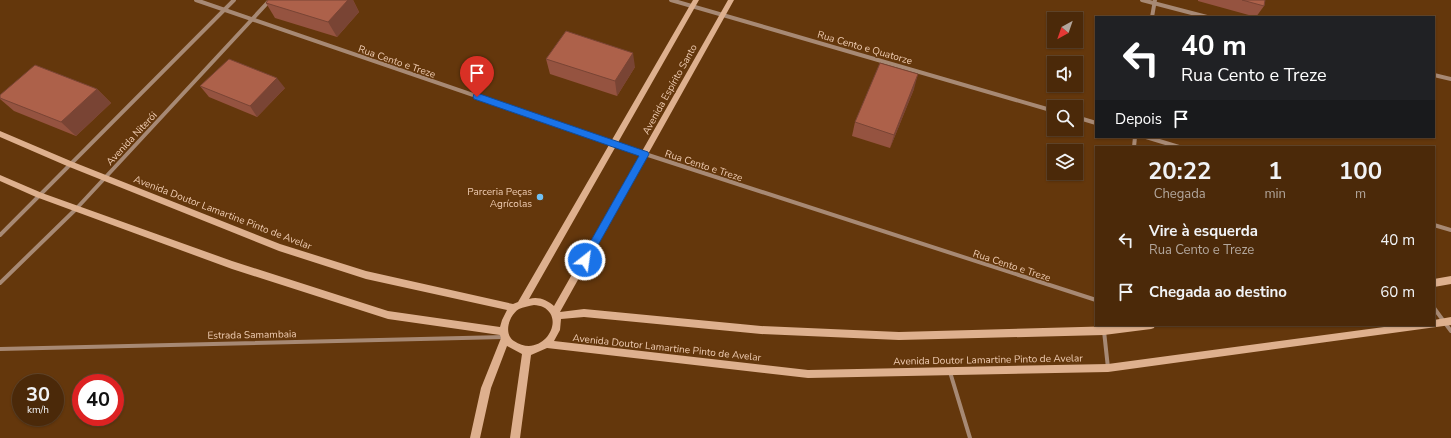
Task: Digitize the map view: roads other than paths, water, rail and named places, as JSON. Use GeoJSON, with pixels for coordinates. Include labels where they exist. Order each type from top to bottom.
{"type":"FeatureCollection","features":[{"type":"Feature","properties":{"kind":"main road","name":"Avenida Espírito Santo"},"geometry":{"type":"LineString","coordinates":[[556,314],[731,0]]}},
{"type":"Feature","properties":{"kind":"main road","name":"Avenida Espírito Santo"},"geometry":{"type":"LineString","coordinates":[[518,306],[694,3]]}},
{"type":"Feature","properties":{"kind":"main road","name":"Avenida Doutor Lamartine Pinto de Avelar"},"geometry":{"type":"LineString","coordinates":[[0,134],[104,178],[279,247],[366,275],[518,306]]}},
{"type":"Feature","properties":{"kind":"main road"},"geometry":{"type":"LineString","coordinates":[[0,178],[76,209],[232,265],[388,315],[504,336],[515,349],[527,351],[541,348],[547,344],[556,329],[556,314]]}},
{"type":"Feature","properties":{"kind":"main road"},"geometry":{"type":"LineString","coordinates":[[1435,283],[1451,280]]}},
{"type":"Feature","properties":{"kind":"main road"},"geometry":{"type":"LineString","coordinates":[[475,438],[486,388],[504,336],[506,319],[518,306],[534,301],[546,305],[556,314],[584,313],[761,330],[899,336],[1135,326]]}},
{"type":"Feature","properties":{"kind":"main road"},"geometry":{"type":"LineString","coordinates":[[1435,324],[1448,322]]}},
{"type":"Feature","properties":{"kind":"main road","name":"Avenida Doutor Lamartine Pinto de Avelar"},"geometry":{"type":"LineString","coordinates":[[547,344],[808,374],[1108,368],[1422,326]]}},
{"type":"Feature","properties":{"kind":"main road"},"geometry":{"type":"LineString","coordinates":[[516,438],[527,351]]}},
{"type":"Feature","properties":{"kind":"street","name":"Rua Cento e Treze"},"geometry":{"type":"LineString","coordinates":[[196,0],[612,143],[1095,300]]}},
{"type":"Feature","properties":{"kind":"street"},"geometry":{"type":"LineString","coordinates":[[0,235],[234,0]]}},
{"type":"Feature","properties":{"kind":"street","name":"Avenida Niterói"},"geometry":{"type":"LineString","coordinates":[[0,283],[76,209],[270,0]]}},
{"type":"Feature","properties":{"kind":"street","name":"Rua Cento e Quatorze"},"geometry":{"type":"LineString","coordinates":[[671,0],[694,3],[722,16],[1047,109]]}},
{"type":"Feature","properties":{"kind":"street"},"geometry":{"type":"LineString","coordinates":[[1142,0],[1204,16]]}},
{"type":"Feature","properties":{"kind":"street"},"geometry":{"type":"LineString","coordinates":[[1152,16],[1154,2]]}},
{"type":"Feature","properties":{"kind":"street"},"geometry":{"type":"LineString","coordinates":[[1435,75],[1451,79]]}},
{"type":"Feature","properties":{"kind":"street"},"geometry":{"type":"LineString","coordinates":[[1083,119],[1095,123]]}},
{"type":"Feature","properties":{"kind":"street"},"geometry":{"type":"LineString","coordinates":[[1149,138],[1176,146]]}},
{"type":"Feature","properties":{"kind":"street"},"geometry":{"type":"LineString","coordinates":[[1435,225],[1451,230]]}},
{"type":"Feature","properties":{"kind":"street"},"geometry":{"type":"LineString","coordinates":[[1435,309],[1448,322],[1451,331]]}},
{"type":"Feature","properties":{"kind":"street"},"geometry":{"type":"LineString","coordinates":[[1104,328],[1108,368]]}},
{"type":"Feature","properties":{"kind":"street","name":"Estrada Samambaia"},"geometry":{"type":"LineString","coordinates":[[0,349],[504,336]]}},
{"type":"Feature","properties":{"kind":"street"},"geometry":{"type":"LineString","coordinates":[[950,371],[970,438]]}},
{"type":"Feature","properties":{"kind":"place","name":"Parceria Peças Agrícolas"},"geometry":{"type":"Point","coordinates":[540,197]}}]}
